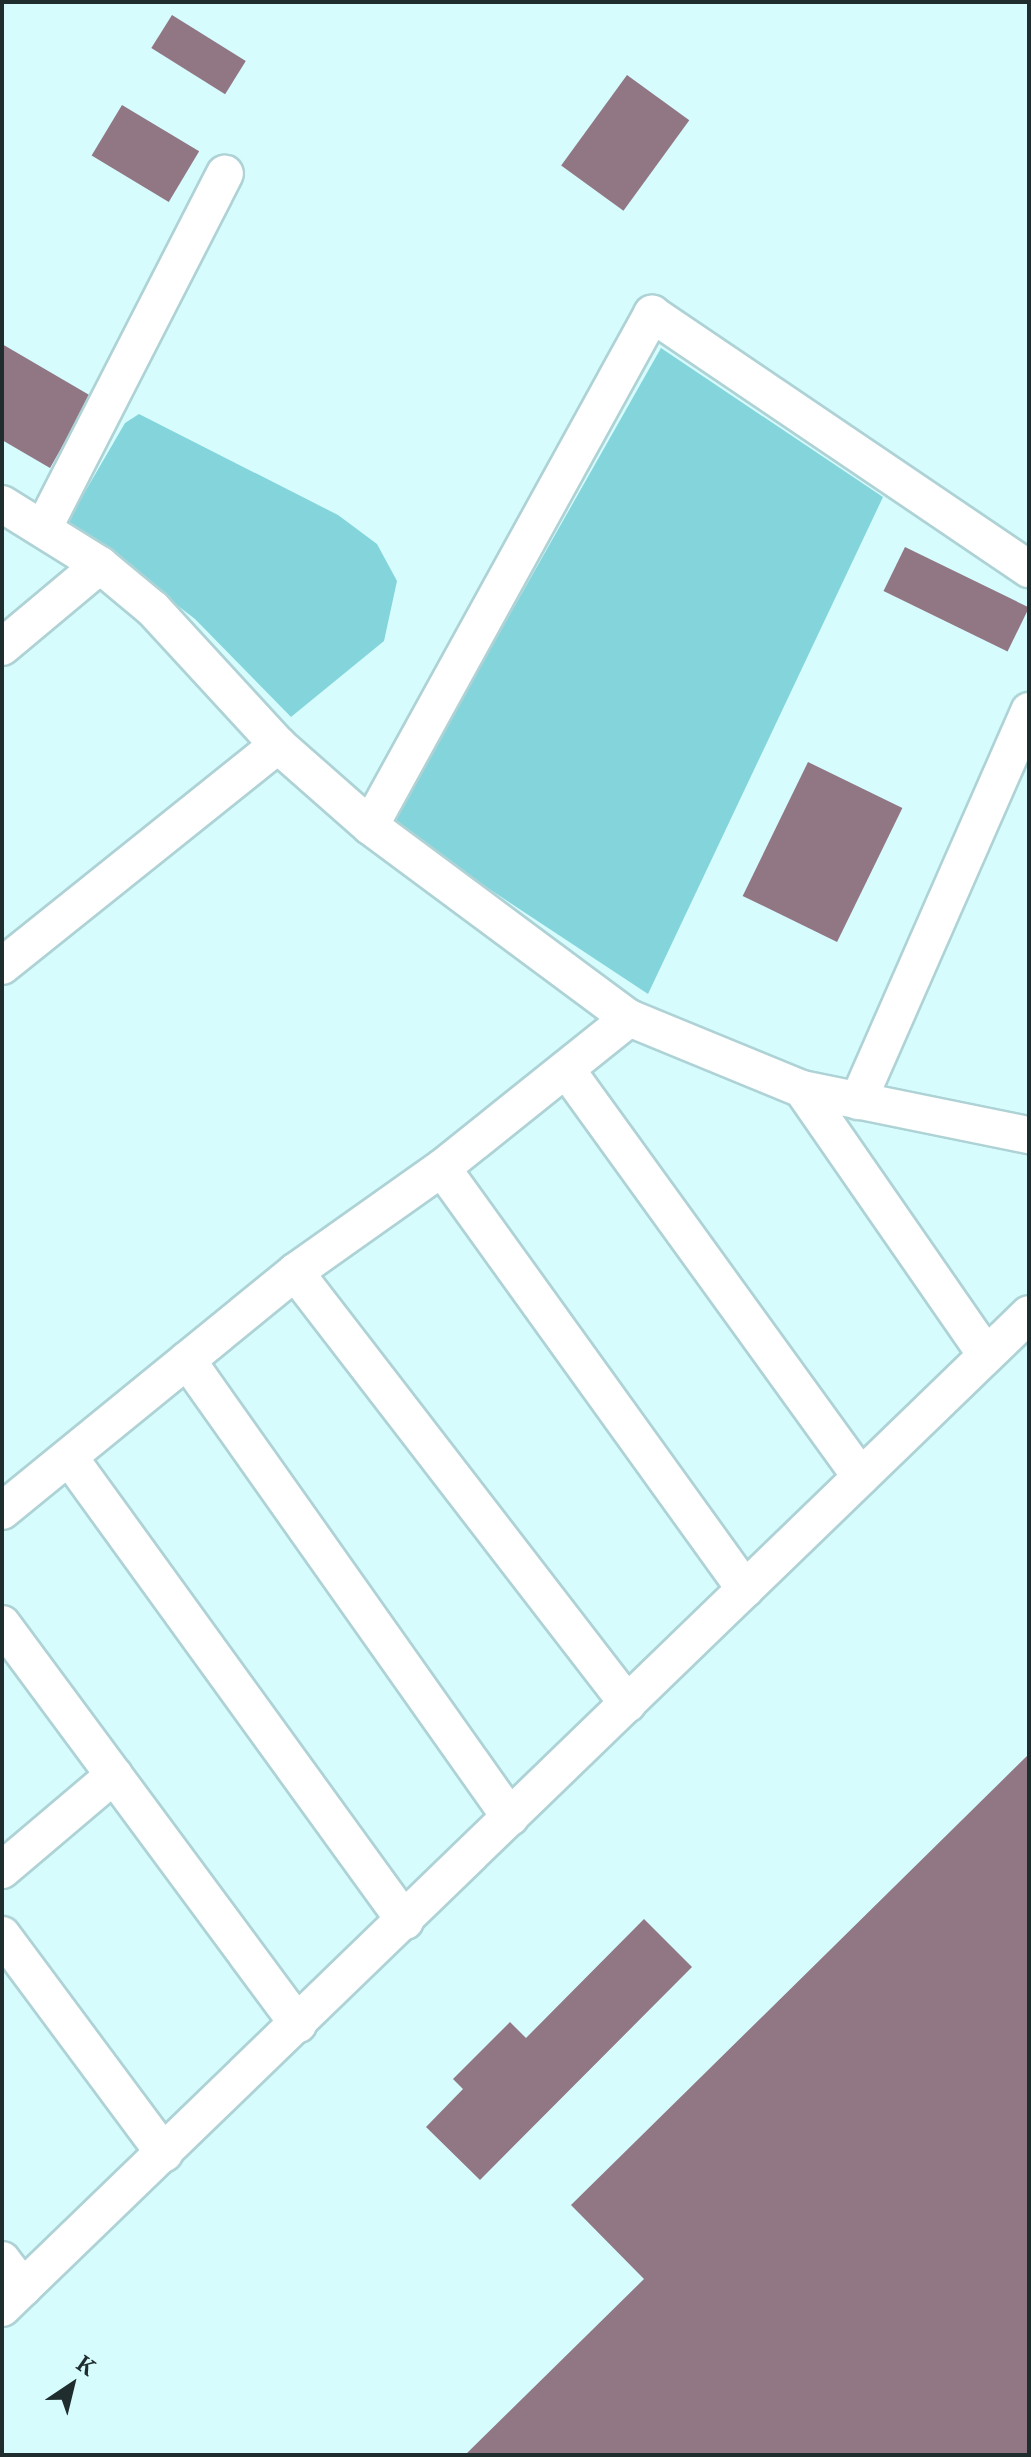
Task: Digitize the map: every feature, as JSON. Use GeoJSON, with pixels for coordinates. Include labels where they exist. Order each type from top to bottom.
{"type":"FeatureCollection","features":[{"type":"Feature","properties":{"kind":"street"},"geometry":{"type":"LineString","coordinates":[[44,527],[225,174]]}},
{"type":"Feature","properties":{"kind":"street"},"geometry":{"type":"LineString","coordinates":[[370,826],[652,314],[1029,569]]}},
{"type":"Feature","properties":{"kind":"street"},"geometry":{"type":"LineString","coordinates":[[2,504],[44,527],[100,565],[193,649],[278,745],[370,826],[629,1018],[802,1089],[1029,1135]]}},
{"type":"Feature","properties":{"kind":"street"},"geometry":{"type":"LineString","coordinates":[[2,647],[100,565]]}},
{"type":"Feature","properties":{"kind":"street"},"geometry":{"type":"LineString","coordinates":[[858,1101],[1029,711]]}},
{"type":"Feature","properties":{"kind":"street"},"geometry":{"type":"LineString","coordinates":[[2,966],[278,745]]}},
{"type":"Feature","properties":{"kind":"street"},"geometry":{"type":"LineString","coordinates":[[2,1511],[295,1272],[442,1168],[629,1018]]}},
{"type":"Feature","properties":{"kind":"street"},"geometry":{"type":"LineString","coordinates":[[566,1069],[861,1477]]}},
{"type":"Feature","properties":{"kind":"street"},"geometry":{"type":"LineString","coordinates":[[802,1089],[986,1355]]}},
{"type":"Feature","properties":{"kind":"street"},"geometry":{"type":"LineString","coordinates":[[442,1168],[745,1589]]}},
{"type":"Feature","properties":{"kind":"street"},"geometry":{"type":"LineString","coordinates":[[295,1272],[628,1704]]}},
{"type":"Feature","properties":{"kind":"street"},"geometry":{"type":"LineString","coordinates":[[9,2285],[164,2153],[1029,1314]]}},
{"type":"Feature","properties":{"kind":"street"},"geometry":{"type":"LineString","coordinates":[[187,1360],[510,1817]]}},
{"type":"Feature","properties":{"kind":"street"},"geometry":{"type":"LineString","coordinates":[[69,1457],[405,1921]]}},
{"type":"Feature","properties":{"kind":"street"},"geometry":{"type":"LineString","coordinates":[[2,1624],[298,2024]]}},
{"type":"Feature","properties":{"kind":"street"},"geometry":{"type":"LineString","coordinates":[[2,1870],[114,1775]]}},
{"type":"Feature","properties":{"kind":"street"},"geometry":{"type":"LineString","coordinates":[[2,1935],[164,2153]]}},
{"type":"Feature","properties":{"kind":"shaded area"},"geometry":{"type":"Polygon","coordinates":[[[661,348],[883,497],[648,994],[391,824],[661,348]]]}},
{"type":"Feature","properties":{"kind":"shaded area"},"geometry":{"type":"Polygon","coordinates":[[[139,414],[338,515],[377,544],[397,581],[384,641],[291,717],[195,619],[68,521],[125,423],[139,414]]]}},
{"type":"Feature","properties":{"kind":"building"},"geometry":{"type":"Polygon","coordinates":[[[172,15],[246,61],[225,94],[151,48],[172,15]]]}},
{"type":"Feature","properties":{"kind":"building"},"geometry":{"type":"Polygon","coordinates":[[[627,75],[689,120],[623,211],[561,166],[627,75]]]}},
{"type":"Feature","properties":{"kind":"building"},"geometry":{"type":"Polygon","coordinates":[[[122,105],[199,151],[169,202],[92,156],[122,105]]]}},
{"type":"Feature","properties":{"kind":"building"},"geometry":{"type":"Polygon","coordinates":[[[2,344],[91,396],[50,468],[2,440],[2,344]]]}},
{"type":"Feature","properties":{"kind":"building"},"geometry":{"type":"Polygon","coordinates":[[[905,547],[1029,607],[1008,652],[884,591],[905,547]]]}},
{"type":"Feature","properties":{"kind":"building"},"geometry":{"type":"Polygon","coordinates":[[[808,762],[902,808],[837,942],[743,896],[808,762]]]}},
{"type":"Feature","properties":{"kind":"building"},"geometry":{"type":"Polygon","coordinates":[[[1029,1754],[1029,2455],[465,2455],[644,2279],[571,2205],[1029,1754]]]}},
{"type":"Feature","properties":{"kind":"building"},"geometry":{"type":"Polygon","coordinates":[[[644,1919],[692,1967],[480,2180],[426,2127],[463,2089],[453,2079],[510,2022],[526,2038],[644,1919]]]}}]}
